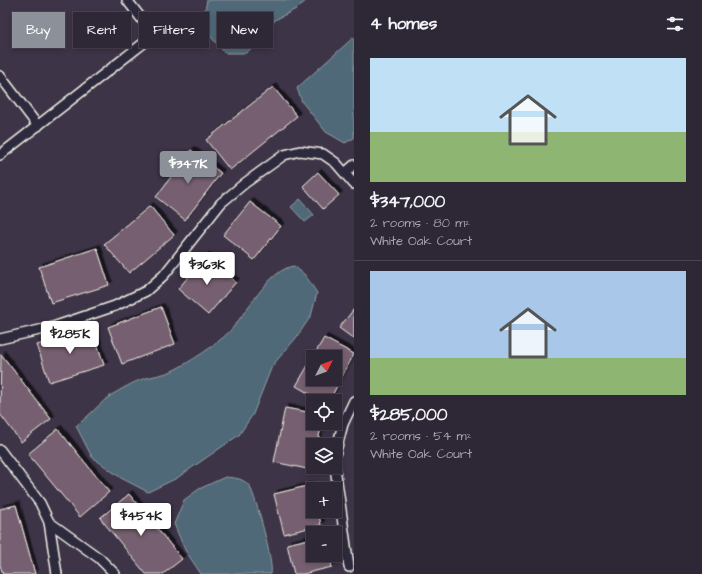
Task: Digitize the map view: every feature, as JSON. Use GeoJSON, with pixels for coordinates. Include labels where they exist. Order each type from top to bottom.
{"type":"FeatureCollection","features":[{"type":"Feature","properties":{"kind":"street"},"geometry":{"type":"LineString","coordinates":[[0,155],[154,36],[127,0]]}},
{"type":"Feature","properties":{"kind":"street"},"geometry":{"type":"LineString","coordinates":[[0,76],[38,126]]}},
{"type":"Feature","properties":{"kind":"street"},"geometry":{"type":"LineString","coordinates":[[0,339],[53,327],[108,309],[146,291],[164,275],[221,203],[245,183],[284,155],[300,150],[316,151],[330,158],[354,184]]}},
{"type":"Feature","properties":{"kind":"street"},"geometry":{"type":"LineString","coordinates":[[345,173],[354,165]]}},
{"type":"Feature","properties":{"kind":"street"},"geometry":{"type":"LineString","coordinates":[[339,438],[343,424],[354,401]]}},
{"type":"Feature","properties":{"kind":"street"},"geometry":{"type":"LineString","coordinates":[[0,450],[40,503],[49,522],[57,574]]}},
{"type":"Feature","properties":{"kind":"street"},"geometry":{"type":"LineString","coordinates":[[336,474],[349,567]]}},
{"type":"Feature","properties":{"kind":"street"},"geometry":{"type":"LineString","coordinates":[[49,522],[99,558],[115,574]]}},
{"type":"Feature","properties":{"kind":"water"},"geometry":{"type":"Polygon","coordinates":[[[207,0],[307,0],[296,9],[275,20],[273,23],[273,12],[217,12],[217,44],[209,33],[209,12],[205,12],[207,0]]]}},
{"type":"Feature","properties":{"kind":"water"},"geometry":{"type":"Polygon","coordinates":[[[354,37],[354,138],[345,143],[326,132],[302,102],[297,88],[354,37]]]}},
{"type":"Feature","properties":{"kind":"water"},"geometry":{"type":"Polygon","coordinates":[[[221,48],[252,48],[246,53],[225,53],[221,48]]]}},
{"type":"Feature","properties":{"kind":"water"},"geometry":{"type":"Polygon","coordinates":[[[300,199],[314,215],[305,222],[291,207],[300,199]]]}},
{"type":"Feature","properties":{"kind":"water"},"geometry":{"type":"Polygon","coordinates":[[[294,266],[305,275],[317,293],[311,316],[296,338],[272,366],[253,414],[239,435],[177,478],[148,492],[121,478],[92,457],[76,426],[103,401],[113,394],[139,380],[172,371],[210,348],[229,332],[267,283],[285,269],[294,266]]]}},
{"type":"Feature","properties":{"kind":"water"},"geometry":{"type":"Polygon","coordinates":[[[225,477],[242,480],[248,484],[253,493],[270,557],[271,574],[201,574],[185,550],[174,524],[184,500],[199,489],[225,477]]]}},
{"type":"Feature","properties":{"kind":"building"},"geometry":{"type":"Polygon","coordinates":[[[273,87],[297,116],[230,170],[206,140],[273,87]]]}},
{"type":"Feature","properties":{"kind":"building"},"geometry":{"type":"Polygon","coordinates":[[[191,150],[221,173],[185,220],[156,197],[191,150]]]}},
{"type":"Feature","properties":{"kind":"building"},"geometry":{"type":"Polygon","coordinates":[[[318,172],[339,195],[323,209],[303,186],[318,172]]]}},
{"type":"Feature","properties":{"kind":"building"},"geometry":{"type":"Polygon","coordinates":[[[250,202],[281,226],[254,260],[223,235],[250,202]]]}},
{"type":"Feature","properties":{"kind":"building"},"geometry":{"type":"Polygon","coordinates":[[[150,206],[174,235],[129,273],[104,244],[150,206]]]}},
{"type":"Feature","properties":{"kind":"building"},"geometry":{"type":"Polygon","coordinates":[[[97,248],[109,285],[51,303],[39,267],[97,248]]]}},
{"type":"Feature","properties":{"kind":"building"},"geometry":{"type":"Polygon","coordinates":[[[206,256],[236,282],[208,315],[178,289],[206,256]]]}},
{"type":"Feature","properties":{"kind":"building"},"geometry":{"type":"Polygon","coordinates":[[[161,307],[175,344],[122,364],[108,327],[161,307]]]}},
{"type":"Feature","properties":{"kind":"building"},"geometry":{"type":"Polygon","coordinates":[[[354,309],[354,339],[339,328],[354,309]]]}},
{"type":"Feature","properties":{"kind":"building"},"geometry":{"type":"Polygon","coordinates":[[[92,328],[104,365],[49,382],[37,345],[92,328]]]}},
{"type":"Feature","properties":{"kind":"building"},"geometry":{"type":"Polygon","coordinates":[[[324,338],[354,354],[342,377],[342,350],[317,350],[324,338]]]}},
{"type":"Feature","properties":{"kind":"building"},"geometry":{"type":"Polygon","coordinates":[[[1,354],[51,419],[21,442],[0,414],[1,354]]]}},
{"type":"Feature","properties":{"kind":"building"},"geometry":{"type":"Polygon","coordinates":[[[306,369],[306,386],[337,386],[333,394],[310,394],[296,386],[306,369]]]}},
{"type":"Feature","properties":{"kind":"building"},"geometry":{"type":"Polygon","coordinates":[[[285,408],[306,412],[306,430],[320,430],[319,438],[306,438],[306,469],[274,462],[285,408]]]}},
{"type":"Feature","properties":{"kind":"building"},"geometry":{"type":"Polygon","coordinates":[[[58,429],[109,492],[80,517],[28,454],[58,429]]]}},
{"type":"Feature","properties":{"kind":"building"},"geometry":{"type":"Polygon","coordinates":[[[306,486],[306,518],[320,518],[321,525],[306,526],[306,529],[284,534],[274,494],[306,486]]]}},
{"type":"Feature","properties":{"kind":"building"},"geometry":{"type":"Polygon","coordinates":[[[129,494],[182,559],[163,574],[146,574],[100,518],[129,494]]]}},
{"type":"Feature","properties":{"kind":"building"},"geometry":{"type":"Polygon","coordinates":[[[16,505],[35,574],[3,574],[0,565],[0,509],[16,505]]]}},
{"type":"Feature","properties":{"kind":"building"},"geometry":{"type":"Polygon","coordinates":[[[306,540],[306,562],[331,562],[332,567],[303,574],[294,574],[287,544],[306,540]]]}}]}
